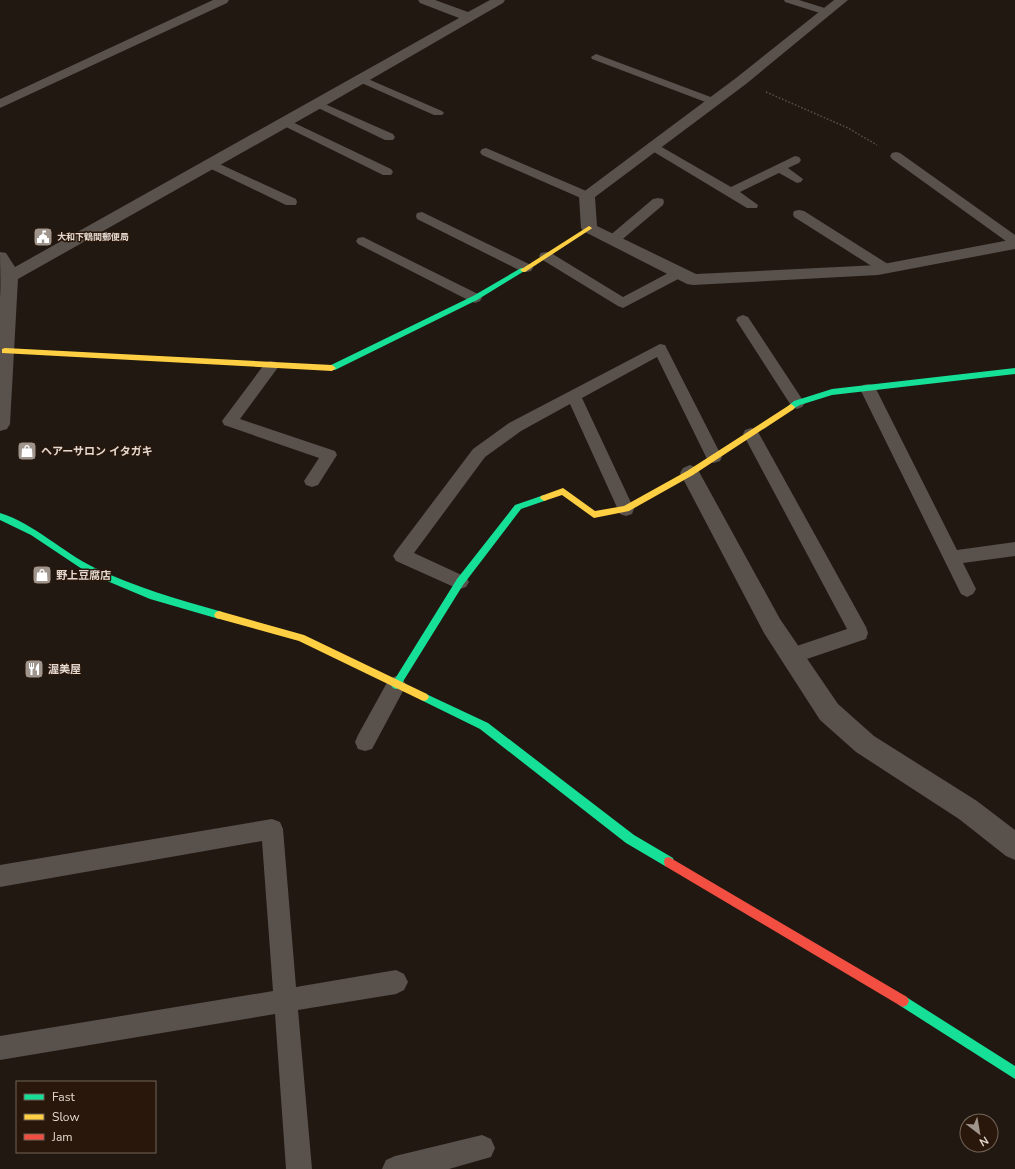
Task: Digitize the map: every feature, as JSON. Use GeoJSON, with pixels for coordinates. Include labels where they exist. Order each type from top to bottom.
{"type":"FeatureCollection","features":[{"type":"Feature","properties":{"kind":"street"},"geometry":{"type":"LineString","coordinates":[[0,104],[223,0]]}},
{"type":"Feature","properties":{"kind":"street"},"geometry":{"type":"LineString","coordinates":[[424,0],[468,17]]}},
{"type":"Feature","properties":{"kind":"street"},"geometry":{"type":"LineString","coordinates":[[10,277],[361,80],[499,0]]}},
{"type":"Feature","properties":{"kind":"street"},"geometry":{"type":"LineString","coordinates":[[589,228],[587,196],[712,101],[741,81],[842,0]]}},
{"type":"Feature","properties":{"kind":"street"},"geometry":{"type":"LineString","coordinates":[[589,228],[693,280],[886,269],[1015,242]]}},
{"type":"Feature","properties":{"kind":"street"},"geometry":{"type":"LineString","coordinates":[[5,351],[330,369],[475,298],[546,256],[589,228]]}},
{"type":"Feature","properties":{"kind":"street"},"geometry":{"type":"LineString","coordinates":[[0,257],[6,265],[10,277],[0,424]]}},
{"type":"Feature","properties":{"kind":"street"},"geometry":{"type":"LineString","coordinates":[[396,685],[460,582],[518,507],[563,491],[594,515],[626,509],[690,473],[751,434],[797,402],[832,392],[1015,371]]}},
{"type":"Feature","properties":{"kind":"street"},"geometry":{"type":"LineString","coordinates":[[690,473],[772,626],[829,712],[865,744],[968,810],[1015,847]]}},
{"type":"Feature","properties":{"kind":"street"},"geometry":{"type":"LineString","coordinates":[[0,516],[34,533],[91,570],[153,596],[301,638],[484,726],[630,839],[916,1008],[1015,1072]]}},
{"type":"Feature","properties":{"kind":"lane"},"geometry":{"type":"LineString","coordinates":[[789,0],[827,12]]}},
{"type":"Feature","properties":{"kind":"lane"},"geometry":{"type":"LineString","coordinates":[[596,57],[712,101]]}},
{"type":"Feature","properties":{"kind":"lane"},"geometry":{"type":"LineString","coordinates":[[361,80],[438,113]]}},
{"type":"Feature","properties":{"kind":"lane"},"geometry":{"type":"LineString","coordinates":[[318,104],[389,137]]}},
{"type":"Feature","properties":{"kind":"lane"},"geometry":{"type":"LineString","coordinates":[[286,122],[387,172]]}},
{"type":"Feature","properties":{"kind":"lane"},"geometry":{"type":"LineString","coordinates":[[653,146],[752,205]]}},
{"type":"Feature","properties":{"kind":"lane"},"geometry":{"type":"LineString","coordinates":[[486,152],[587,196]]}},
{"type":"Feature","properties":{"kind":"lane"},"geometry":{"type":"LineString","coordinates":[[896,156],[1015,242]]}},
{"type":"Feature","properties":{"kind":"lane"},"geometry":{"type":"LineString","coordinates":[[731,192],[795,160]]}},
{"type":"Feature","properties":{"kind":"lane"},"geometry":{"type":"LineString","coordinates":[[211,164],[291,202]]}},
{"type":"Feature","properties":{"kind":"lane"},"geometry":{"type":"LineString","coordinates":[[779,168],[797,179]]}},
{"type":"Feature","properties":{"kind":"lane"},"geometry":{"type":"LineString","coordinates":[[613,240],[658,202]]}},
{"type":"Feature","properties":{"kind":"lane"},"geometry":{"type":"LineString","coordinates":[[799,214],[886,269]]}},
{"type":"Feature","properties":{"kind":"lane"},"geometry":{"type":"LineString","coordinates":[[422,216],[526,268]]}},
{"type":"Feature","properties":{"kind":"lane"},"geometry":{"type":"LineString","coordinates":[[364,242],[475,298]]}},
{"type":"Feature","properties":{"kind":"lane"},"geometry":{"type":"LineString","coordinates":[[546,256],[623,303],[679,273]]}},
{"type":"Feature","properties":{"kind":"lane"},"geometry":{"type":"LineString","coordinates":[[743,320],[797,402]]}},
{"type":"Feature","properties":{"kind":"lane"},"geometry":{"type":"LineString","coordinates":[[460,582],[402,556],[479,453],[515,427],[660,349],[714,457]]}},
{"type":"Feature","properties":{"kind":"lane"},"geometry":{"type":"LineString","coordinates":[[271,366],[230,421],[329,455],[312,481]]}},
{"type":"Feature","properties":{"kind":"lane"},"geometry":{"type":"LineString","coordinates":[[868,389],[967,589]]}},
{"type":"Feature","properties":{"kind":"lane"},"geometry":{"type":"LineString","coordinates":[[574,396],[626,509]]}},
{"type":"Feature","properties":{"kind":"lane"},"geometry":{"type":"LineString","coordinates":[[751,434],[859,633],[792,656]]}},
{"type":"Feature","properties":{"kind":"lane"},"geometry":{"type":"LineString","coordinates":[[951,558],[1015,550]]}},
{"type":"Feature","properties":{"kind":"lane"},"geometry":{"type":"LineString","coordinates":[[366,742],[396,685]]}},
{"type":"Feature","properties":{"kind":"lane"},"geometry":{"type":"LineString","coordinates":[[0,876],[272,829],[299,1169]]}},
{"type":"Feature","properties":{"kind":"lane"},"geometry":{"type":"LineString","coordinates":[[0,1048],[285,1002],[396,982]]}},
{"type":"Feature","properties":{"kind":"lane"},"geometry":{"type":"LineString","coordinates":[[394,1169],[482,1148]]}},
{"type":"Feature","properties":{"kind":"path"},"geometry":{"type":"LineString","coordinates":[[741,81],[848,128],[896,156]]}},
{"type":"Feature","properties":{"kind":"traffic: fast"},"geometry":{"type":"LineString","coordinates":[[332,368],[475,298],[523,270]]}},
{"type":"Feature","properties":{"kind":"traffic: fast"},"geometry":{"type":"LineString","coordinates":[[791,407],[797,403],[832,392],[1015,371]]}},
{"type":"Feature","properties":{"kind":"traffic: fast"},"geometry":{"type":"LineString","coordinates":[[396,685],[460,582],[518,507],[544,498]]}},
{"type":"Feature","properties":{"kind":"traffic: fast"},"geometry":{"type":"LineString","coordinates":[[0,516],[34,533],[91,570],[153,596],[219,615]]}},
{"type":"Feature","properties":{"kind":"traffic: fast"},"geometry":{"type":"LineString","coordinates":[[424,697],[484,726],[630,839],[669,862]]}},
{"type":"Feature","properties":{"kind":"traffic: fast"},"geometry":{"type":"LineString","coordinates":[[903,1001],[1015,1073]]}},
{"type":"Feature","properties":{"kind":"traffic: slow"},"geometry":{"type":"LineString","coordinates":[[523,270],[589,228]]}},
{"type":"Feature","properties":{"kind":"traffic: slow"},"geometry":{"type":"LineString","coordinates":[[5,351],[332,368]]}},
{"type":"Feature","properties":{"kind":"traffic: slow"},"geometry":{"type":"LineString","coordinates":[[544,498],[563,491],[594,515],[626,509],[690,473],[791,407]]}},
{"type":"Feature","properties":{"kind":"traffic: slow"},"geometry":{"type":"LineString","coordinates":[[219,615],[301,638],[424,697]]}},
{"type":"Feature","properties":{"kind":"traffic: jam"},"geometry":{"type":"LineString","coordinates":[[669,862],[903,1001]]}},
{"type":"Feature","properties":{"kind":"place","name":"大和下鶴間郵便局"},"geometry":{"type":"Point","coordinates":[43,237]}},
{"type":"Feature","properties":{"kind":"place","name":"ヘアーサロン イタガキ"},"geometry":{"type":"Point","coordinates":[27,451]}},
{"type":"Feature","properties":{"kind":"place","name":"野上豆腐店"},"geometry":{"type":"Point","coordinates":[42,575]}},
{"type":"Feature","properties":{"kind":"place","name":"渥美屋"},"geometry":{"type":"Point","coordinates":[34,669]}}]}
